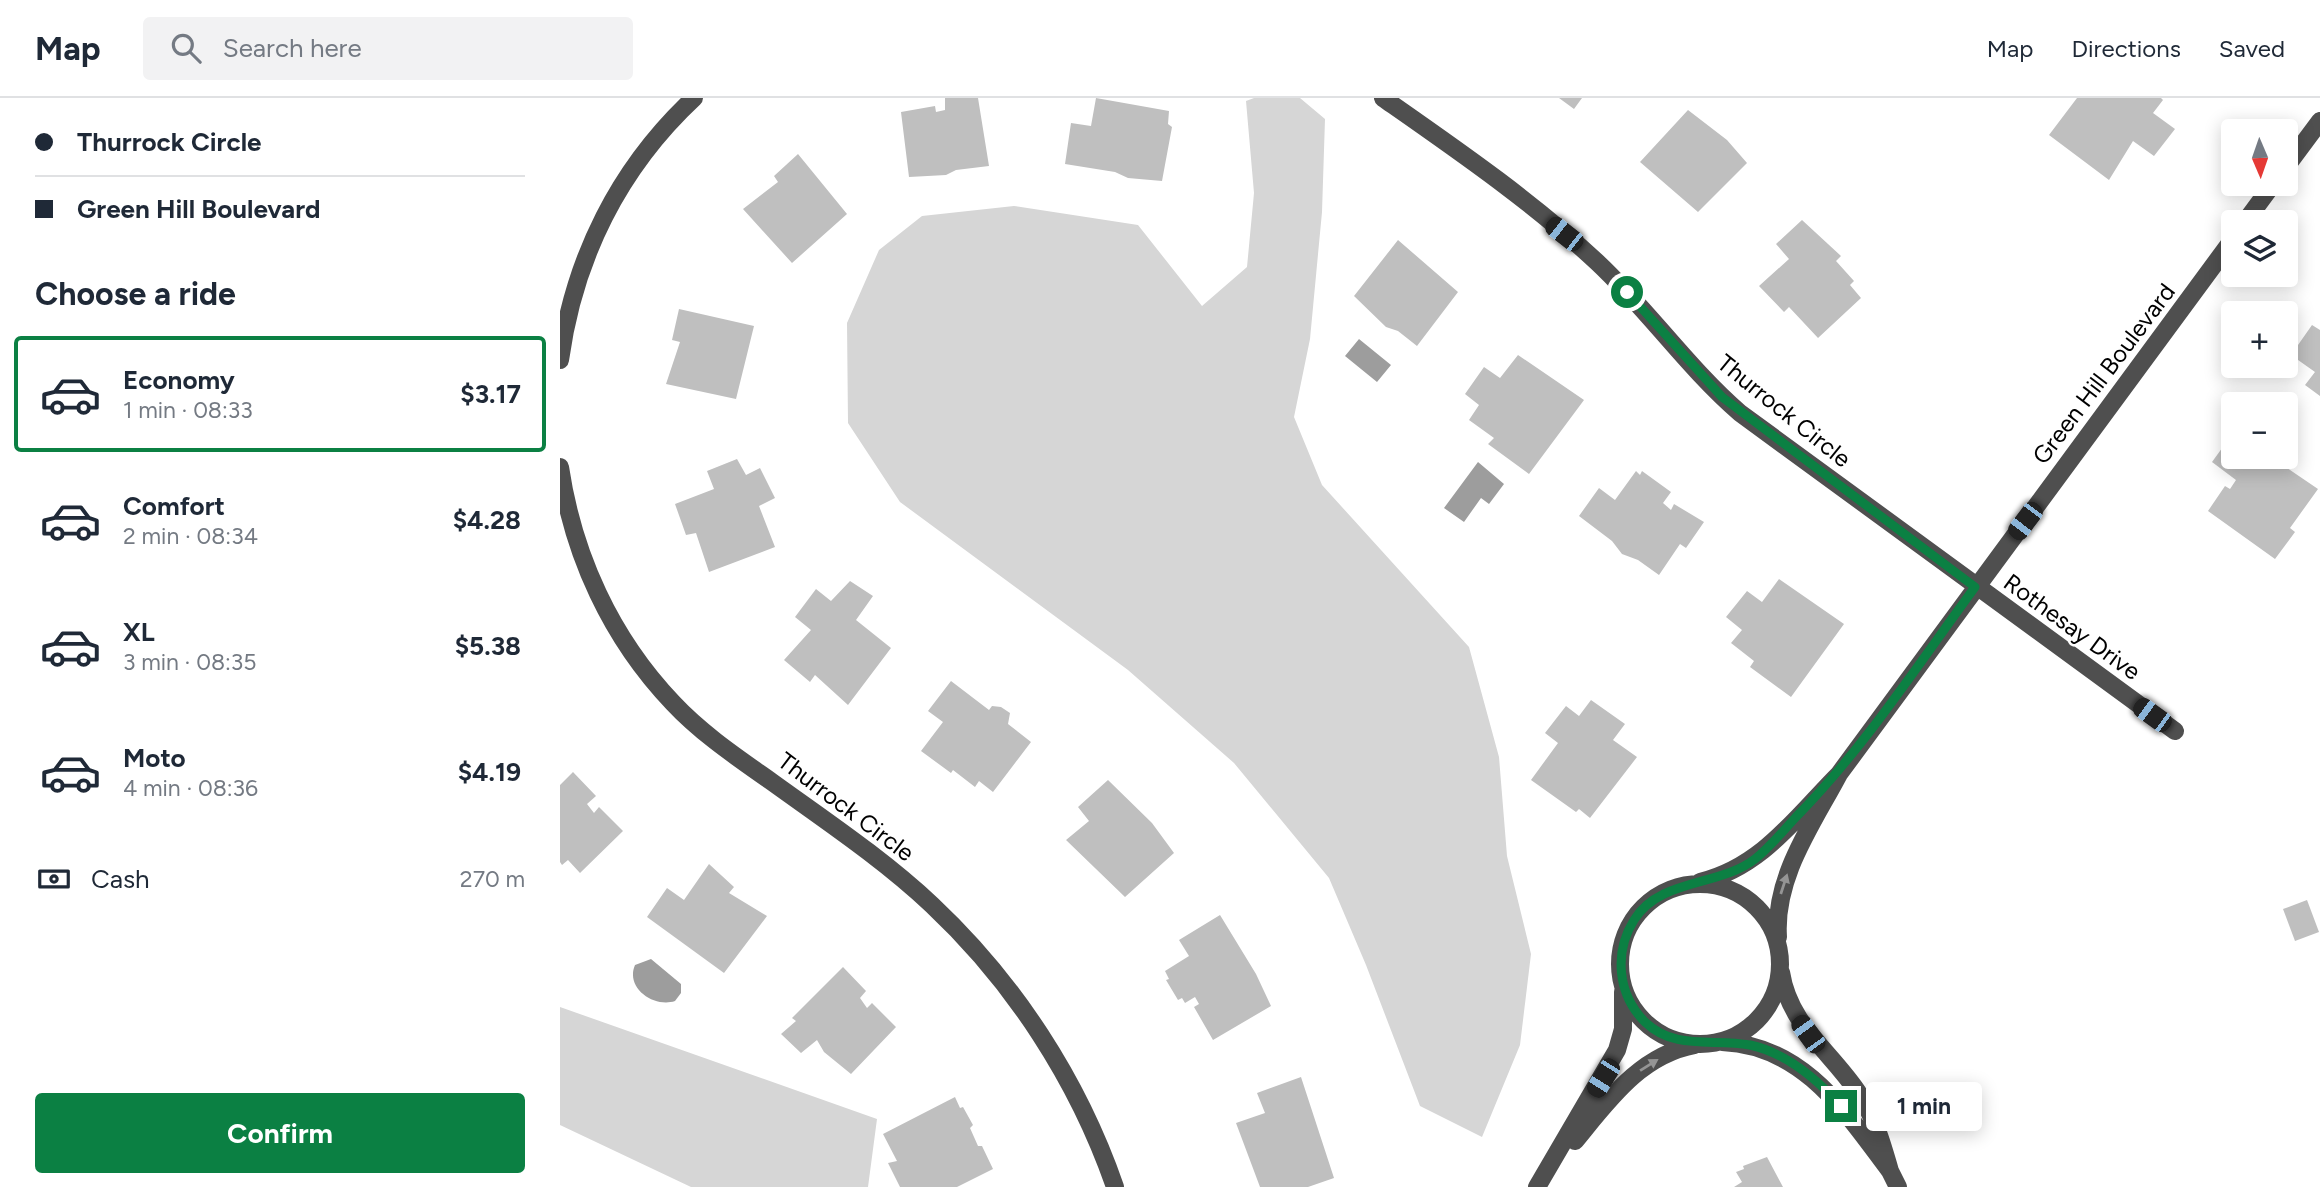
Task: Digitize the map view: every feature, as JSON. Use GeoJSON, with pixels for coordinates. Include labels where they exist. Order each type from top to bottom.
{"type":"FeatureCollection","features":[{"type":"Feature","properties":{"kind":"street"},"geometry":{"type":"LineString","coordinates":[[560,360],[578,277],[605,213],[647,149],[694,98]]}},
{"type":"Feature","properties":{"kind":"street","name":"Thurrock Circle"},"geometry":{"type":"LineString","coordinates":[[1383,98],[1520,200],[1596,261],[1703,379],[1740,413],[1975,587]]}},
{"type":"Feature","properties":{"kind":"street"},"geometry":{"type":"LineString","coordinates":[[2298,151],[2320,121]]}},
{"type":"Feature","properties":{"kind":"street","name":"Green Hill Boulevard"},"geometry":{"type":"LineString","coordinates":[[1894,1179],[1877,1128],[1864,1103],[1792,1010],[1779,956],[1777,912],[1785,877],[1839,774],[1975,587],[2160,343],[2221,256]]}},
{"type":"Feature","properties":{"kind":"street","name":"Thurrock Circle"},"geometry":{"type":"LineString","coordinates":[[560,467],[578,545],[595,588],[611,619],[650,676],[696,725],[896,875],[932,905],[971,947],[1051,1049],[1091,1127],[1115,1187]]}},
{"type":"Feature","properties":{"kind":"street","name":"Rothesay Drive"},"geometry":{"type":"LineString","coordinates":[[1975,587],[2175,731]]}},
{"type":"Feature","properties":{"kind":"street","name":"Green Hill Boulevard"},"geometry":{"type":"LineString","coordinates":[[1681,887],[1727,874],[1755,859],[1839,774]]}},
{"type":"Feature","properties":{"kind":"street"},"geometry":{"type":"LineString","coordinates":[[1681,887],[1718,887],[1747,900],[1769,924],[1779,956],[1777,986],[1763,1014],[1735,1036],[1658,1058],[1626,1081],[1537,1187],[1617,1050],[1624,1016],[1623,946],[1634,920],[1654,899],[1681,887]]}},
{"type":"Feature","properties":{"kind":"street"},"geometry":{"type":"LineString","coordinates":[[1622,981],[1632,1006],[1653,1028],[1677,1041],[1707,1043]]}},
{"type":"Feature","properties":{"kind":"street","name":"Green Hill Boulevard"},"geometry":{"type":"LineString","coordinates":[[1707,1043],[1756,1047],[1798,1066],[1827,1090],[1894,1179]]}},
{"type":"Feature","properties":{"kind":"shaded area"},"geometry":{"type":"Polygon","coordinates":[[[1254,98],[1300,98],[1325,119],[1322,212],[1310,339],[1294,417],[1322,485],[1469,647],[1499,757],[1507,856],[1531,954],[1520,1045],[1482,1137],[1420,1106],[1366,965],[1329,878],[1234,763],[1128,670],[900,502],[848,423],[847,323],[879,250],[922,216],[1014,206],[1138,225],[1202,306],[1247,267],[1254,193],[1246,101],[1254,98]]]}},
{"type":"Feature","properties":{"kind":"shaded area"},"geometry":{"type":"Polygon","coordinates":[[[1359,339],[1391,365],[1377,382],[1345,356],[1359,339]]]}},
{"type":"Feature","properties":{"kind":"shaded area"},"geometry":{"type":"Polygon","coordinates":[[[1478,462],[1504,484],[1489,504],[1481,498],[1464,522],[1444,508],[1478,462]]]}},
{"type":"Feature","properties":{"kind":"shaded area"},"geometry":{"type":"Polygon","coordinates":[[[651,959],[681,984],[681,993],[675,1001],[658,1002],[650,999],[634,981],[635,965],[651,959]]]}},
{"type":"Feature","properties":{"kind":"shaded area"},"geometry":{"type":"Polygon","coordinates":[[[560,1007],[877,1119],[868,1187],[691,1187],[560,1125],[560,1007]]]}},
{"type":"Feature","properties":{"kind":"building"},"geometry":{"type":"Polygon","coordinates":[[[945,98],[978,98],[989,166],[956,170],[946,175],[909,177],[901,112],[935,106],[936,112],[945,110],[945,98]]]}},
{"type":"Feature","properties":{"kind":"building"},"geometry":{"type":"Polygon","coordinates":[[[1096,98],[1169,111],[1168,124],[1172,127],[1162,181],[1128,178],[1115,172],[1065,164],[1071,123],[1091,126],[1096,98]]]}},
{"type":"Feature","properties":{"kind":"building"},"geometry":{"type":"Polygon","coordinates":[[[1559,98],[1582,98],[1574,109],[1559,98]]]}},
{"type":"Feature","properties":{"kind":"building"},"geometry":{"type":"Polygon","coordinates":[[[2077,98],[2161,98],[2163,100],[2153,113],[2175,129],[2154,156],[2133,141],[2109,180],[2049,135],[2077,98]]]}},
{"type":"Feature","properties":{"kind":"building"},"geometry":{"type":"Polygon","coordinates":[[[1688,110],[1727,140],[1747,163],[1698,212],[1640,162],[1688,110]]]}},
{"type":"Feature","properties":{"kind":"building"},"geometry":{"type":"Polygon","coordinates":[[[798,154],[847,214],[792,263],[743,209],[778,182],[774,176],[798,154]]]}},
{"type":"Feature","properties":{"kind":"building"},"geometry":{"type":"Polygon","coordinates":[[[1802,220],[1841,256],[1836,261],[1854,281],[1850,285],[1861,298],[1818,338],[1789,307],[1784,312],[1759,286],[1789,259],[1776,244],[1802,220]]]}},
{"type":"Feature","properties":{"kind":"building"},"geometry":{"type":"Polygon","coordinates":[[[1398,240],[1458,292],[1417,346],[1398,331],[1386,327],[1354,296],[1398,240]]]}},
{"type":"Feature","properties":{"kind":"building"},"geometry":{"type":"Polygon","coordinates":[[[679,309],[754,326],[736,399],[666,384],[680,342],[672,340],[679,309]]]}},
{"type":"Feature","properties":{"kind":"building"},"geometry":{"type":"Polygon","coordinates":[[[2312,325],[2320,330],[2320,396],[2305,385],[2315,372],[2298,360],[2298,345],[2312,325]]]}},
{"type":"Feature","properties":{"kind":"building"},"geometry":{"type":"Polygon","coordinates":[[[1518,355],[1584,400],[1529,474],[1488,444],[1494,438],[1469,420],[1479,405],[1465,394],[1484,367],[1500,378],[1518,355]]]}},
{"type":"Feature","properties":{"kind":"building"},"geometry":{"type":"Polygon","coordinates":[[[2221,450],[2221,469],[2212,462],[2221,450]]]}},
{"type":"Feature","properties":{"kind":"building"},"geometry":{"type":"Polygon","coordinates":[[[737,459],[746,475],[760,468],[775,498],[759,506],[775,547],[709,572],[696,533],[686,535],[675,504],[714,489],[707,471],[737,459]]]}},
{"type":"Feature","properties":{"kind":"building"},"geometry":{"type":"Polygon","coordinates":[[[2221,469],[2288,469],[2318,489],[2290,528],[2295,532],[2275,559],[2208,511],[2225,486],[2230,489],[2236,480],[2221,469]]]}},
{"type":"Feature","properties":{"kind":"building"},"geometry":{"type":"Polygon","coordinates":[[[1636,471],[1640,475],[1642,471],[1671,492],[1663,503],[1671,510],[1674,504],[1704,522],[1686,548],[1680,544],[1659,575],[1638,560],[1622,554],[1612,541],[1579,516],[1599,488],[1615,500],[1636,471]]]}},
{"type":"Feature","properties":{"kind":"building"},"geometry":{"type":"Polygon","coordinates":[[[1779,579],[1844,624],[1791,697],[1750,667],[1754,661],[1731,643],[1742,630],[1726,617],[1747,591],[1762,602],[1779,579]]]}},
{"type":"Feature","properties":{"kind":"building"},"geometry":{"type":"Polygon","coordinates":[[[850,581],[873,596],[856,620],[891,648],[848,705],[815,675],[810,682],[784,660],[811,630],[795,617],[816,589],[831,601],[850,581]]]}},
{"type":"Feature","properties":{"kind":"building"},"geometry":{"type":"Polygon","coordinates":[[[951,681],[989,710],[992,706],[1001,707],[1010,713],[1008,724],[1031,742],[993,792],[979,781],[975,787],[921,751],[943,722],[928,711],[951,681]]]}},
{"type":"Feature","properties":{"kind":"building"},"geometry":{"type":"Polygon","coordinates":[[[1591,700],[1625,724],[1613,740],[1637,757],[1590,818],[1579,809],[1576,812],[1531,780],[1558,743],[1545,733],[1566,706],[1579,716],[1591,700]]]}},
{"type":"Feature","properties":{"kind":"building"},"geometry":{"type":"Polygon","coordinates":[[[573,772],[596,796],[587,804],[594,813],[599,807],[623,831],[580,873],[568,860],[562,865],[560,862],[560,785],[573,772]]]}},
{"type":"Feature","properties":{"kind":"building"},"geometry":{"type":"Polygon","coordinates":[[[1108,780],[1152,823],[1174,853],[1125,897],[1066,840],[1089,821],[1078,807],[1108,780]]]}},
{"type":"Feature","properties":{"kind":"building"},"geometry":{"type":"Polygon","coordinates":[[[709,864],[734,887],[729,893],[767,916],[724,973],[647,917],[667,888],[684,900],[709,864]]]}},
{"type":"Feature","properties":{"kind":"building"},"geometry":{"type":"Polygon","coordinates":[[[2307,900],[2319,932],[2295,941],[2283,909],[2307,900]]]}},
{"type":"Feature","properties":{"kind":"building"},"geometry":{"type":"Polygon","coordinates":[[[1220,915],[1256,974],[1271,1006],[1213,1040],[1194,1007],[1199,1004],[1195,997],[1185,1003],[1182,998],[1178,1000],[1166,980],[1169,979],[1165,971],[1189,956],[1179,940],[1220,915]]]}},
{"type":"Feature","properties":{"kind":"building"},"geometry":{"type":"Polygon","coordinates":[[[843,967],[866,991],[860,998],[867,1008],[872,1003],[896,1027],[851,1074],[824,1052],[817,1040],[801,1053],[781,1034],[796,1021],[792,1018],[843,967]]]}},
{"type":"Feature","properties":{"kind":"building"},"geometry":{"type":"Polygon","coordinates":[[[1301,1077],[1334,1178],[1308,1187],[1260,1187],[1236,1123],[1265,1113],[1257,1093],[1301,1077]]]}},
{"type":"Feature","properties":{"kind":"building"},"geometry":{"type":"Polygon","coordinates":[[[955,1097],[973,1125],[970,1128],[978,1146],[982,1146],[993,1169],[957,1187],[900,1187],[888,1163],[897,1161],[883,1134],[955,1097]]]}},
{"type":"Feature","properties":{"kind":"building"},"geometry":{"type":"Polygon","coordinates":[[[1767,1157],[1783,1187],[1734,1187],[1742,1182],[1736,1172],[1744,1169],[1743,1166],[1767,1157]]]}},
{"type":"Feature","properties":{"kind":"route"},"geometry":{"type":"LineString","coordinates":[[1627,292],[1703,379],[1740,413],[1975,587],[1839,774],[1768,847],[1740,869],[1676,888],[1654,899],[1637,915],[1623,946],[1620,967],[1626,993],[1632,1006],[1653,1028],[1677,1041],[1699,1044],[1734,1043],[1774,1053],[1791,1061],[1812,1077],[1841,1106]]}}]}
